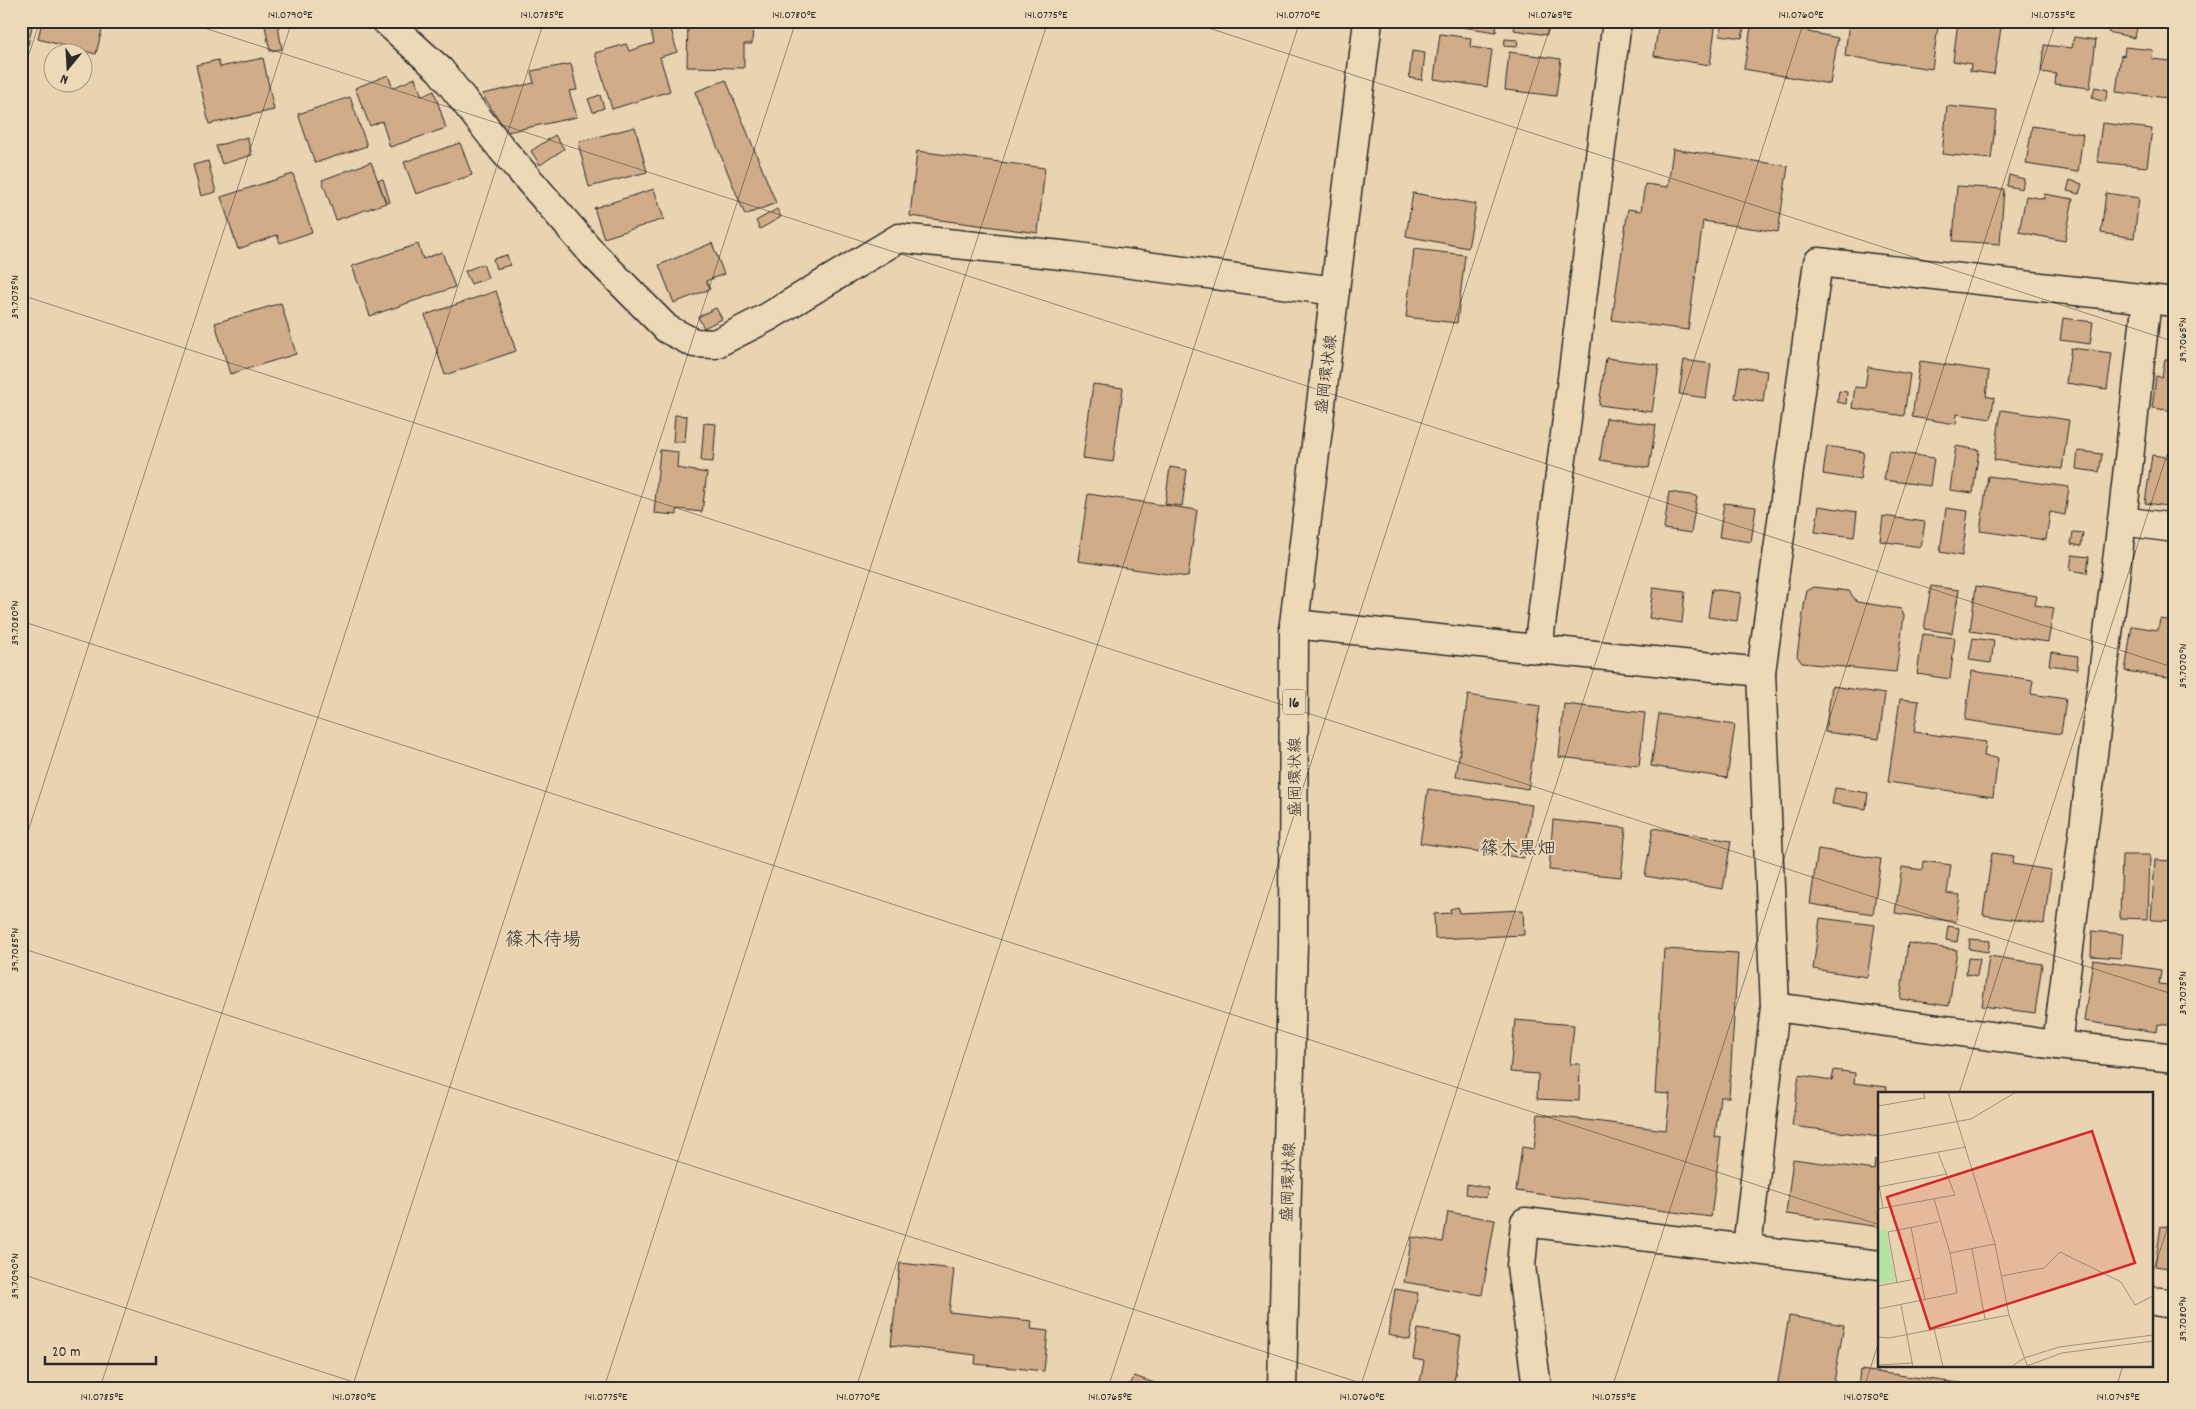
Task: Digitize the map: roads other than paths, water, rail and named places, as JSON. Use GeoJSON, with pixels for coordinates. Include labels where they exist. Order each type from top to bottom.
{"type":"FeatureCollection","features":[{"type":"Feature","properties":{"kind":"street"},"geometry":{"type":"LineString","coordinates":[[386,21],[440,70],[502,149],[594,255],[667,329],[694,343],[715,344],[768,317],[899,238],[1070,256],[1335,291]]}},
{"type":"Feature","properties":{"kind":"street","name":"盛岡環状線"},"geometry":{"type":"LineString","coordinates":[[1282,1388],[1294,943],[1294,624],[1368,21]]}},
{"type":"Feature","properties":{"kind":"street"},"geometry":{"type":"LineString","coordinates":[[1538,649],[1617,21]]}},
{"type":"Feature","properties":{"kind":"street"},"geometry":{"type":"LineString","coordinates":[[1747,1248],[1775,1007],[1761,672],[1818,262],[2175,302]]}},
{"type":"Feature","properties":{"kind":"street"},"geometry":{"type":"LineString","coordinates":[[2057,1045],[2122,521],[2147,298]]}},
{"type":"Feature","properties":{"kind":"street"},"geometry":{"type":"LineString","coordinates":[[2122,521],[2175,528]]}},
{"type":"Feature","properties":{"kind":"street"},"geometry":{"type":"LineString","coordinates":[[1294,624],[1761,672]]}},
{"type":"Feature","properties":{"kind":"street"},"geometry":{"type":"LineString","coordinates":[[1775,1007],[2057,1045],[2175,1058]]}},
{"type":"Feature","properties":{"kind":"street"},"geometry":{"type":"LineString","coordinates":[[1537,1388],[1521,1266],[1525,1222],[1878,1265]]}},
{"type":"Feature","properties":{"kind":"street"},"geometry":{"type":"LineString","coordinates":[[2154,1301],[2175,1304]]}},
{"type":"Feature","properties":{"kind":"district","name":"篠木黒畑"},"geometry":{"type":"Point","coordinates":[1518,847]}},
{"type":"Feature","properties":{"kind":"district","name":"篠木待場"},"geometry":{"type":"Point","coordinates":[543,938]}}]}
